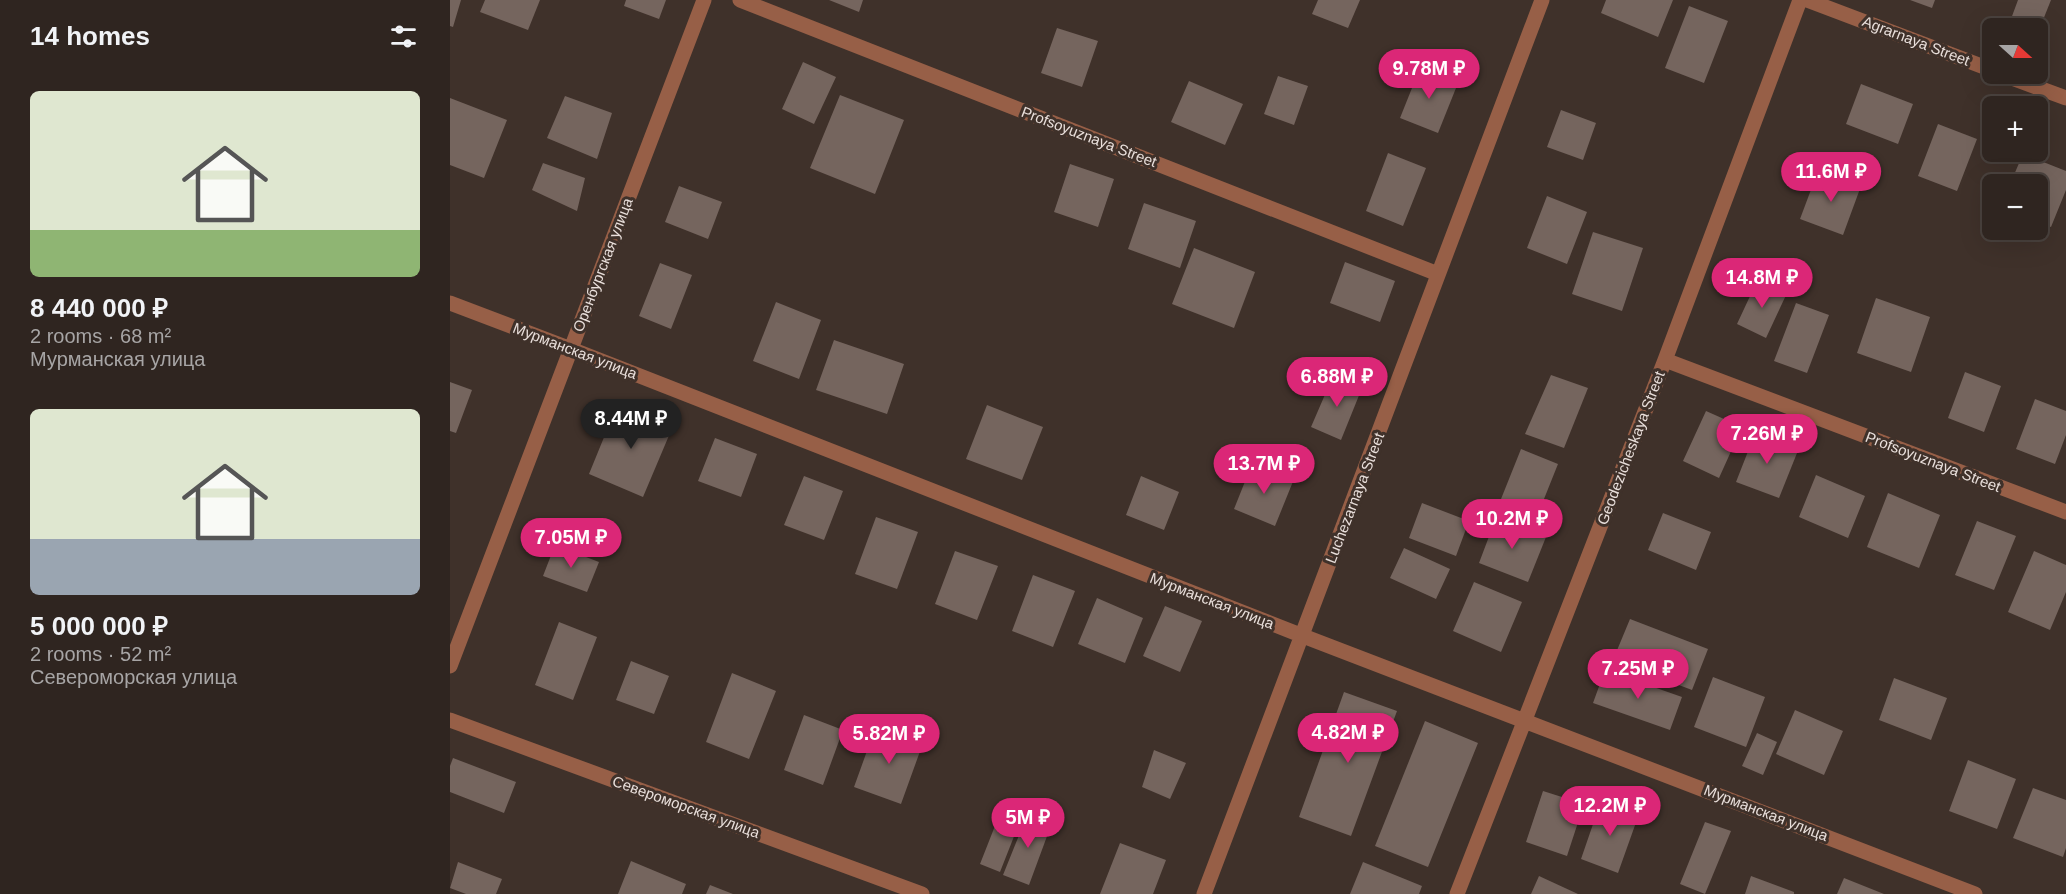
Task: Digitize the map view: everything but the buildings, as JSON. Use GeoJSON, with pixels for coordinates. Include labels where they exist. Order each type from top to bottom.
{"type":"FeatureCollection","features":[{"type":"Feature","properties":{"kind":"street","name":"Оренбургская улица"},"geometry":{"type":"LineString","coordinates":[[450,666],[704,0]]}},
{"type":"Feature","properties":{"kind":"street","name":"Profsoyuznaya Street"},"geometry":{"type":"LineString","coordinates":[[740,0],[1438,274]]}},
{"type":"Feature","properties":{"kind":"street","name":"Luchezarnaya Street"},"geometry":{"type":"LineString","coordinates":[[1204,894],[1542,0]]}},
{"type":"Feature","properties":{"kind":"street","name":"Geodezicheskaya Street"},"geometry":{"type":"LineString","coordinates":[[1457,894],[1665,360],[1800,0]]}},
{"type":"Feature","properties":{"kind":"street","name":"Agrarnaya Street"},"geometry":{"type":"LineString","coordinates":[[1806,0],[1982,66]]}},
{"type":"Feature","properties":{"kind":"street"},"geometry":{"type":"LineString","coordinates":[[2028,84],[2066,98]]}},
{"type":"Feature","properties":{"kind":"street","name":"Мурманская улица"},"geometry":{"type":"LineString","coordinates":[[450,303],[1303,636],[1975,894]]}},
{"type":"Feature","properties":{"kind":"street","name":"Profsoyuznaya Street"},"geometry":{"type":"LineString","coordinates":[[1665,360],[2066,512]]}},
{"type":"Feature","properties":{"kind":"street","name":"Североморская улица"},"geometry":{"type":"LineString","coordinates":[[450,720],[922,894]]}}]}
